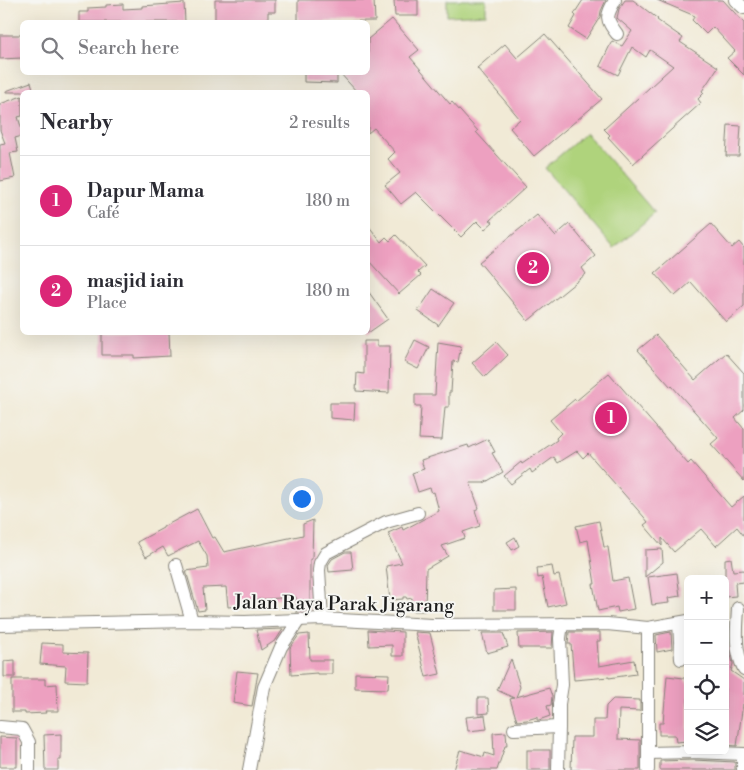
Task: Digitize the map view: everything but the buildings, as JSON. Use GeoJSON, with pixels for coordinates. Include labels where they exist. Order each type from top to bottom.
{"type":"FeatureCollection","features":[{"type":"Feature","properties":{"kind":"street"},"geometry":{"type":"LineString","coordinates":[[615,0],[608,13],[608,23],[617,34]]}},
{"type":"Feature","properties":{"kind":"street"},"geometry":{"type":"LineString","coordinates":[[735,0],[744,8]]}},
{"type":"Feature","properties":{"kind":"street"},"geometry":{"type":"LineString","coordinates":[[322,619],[319,570],[320,562],[326,553],[386,522],[418,513]]}},
{"type":"Feature","properties":{"kind":"street"},"geometry":{"type":"LineString","coordinates":[[176,565],[192,622]]}},
{"type":"Feature","properties":{"kind":"street"},"geometry":{"type":"LineString","coordinates":[[741,608],[736,637],[739,658],[744,669]]}},
{"type":"Feature","properties":{"kind":"street","name":"Jalan Raya Parak Jigarang"},"geometry":{"type":"LineString","coordinates":[[0,625],[245,622],[322,619],[432,625],[607,624],[648,628],[683,622]]}},
{"type":"Feature","properties":{"kind":"street"},"geometry":{"type":"LineString","coordinates":[[249,770],[264,687],[281,647],[299,620]]}},
{"type":"Feature","properties":{"kind":"street"},"geometry":{"type":"LineString","coordinates":[[681,659],[683,622]]}},
{"type":"Feature","properties":{"kind":"street"},"geometry":{"type":"LineString","coordinates":[[558,770],[559,704],[562,685],[560,638],[562,624]]}},
{"type":"Feature","properties":{"kind":"street"},"geometry":{"type":"LineString","coordinates":[[648,628],[648,770]]}},
{"type":"Feature","properties":{"kind":"street"},"geometry":{"type":"LineString","coordinates":[[0,727],[22,729],[27,736],[29,742],[29,770]]}},
{"type":"Feature","properties":{"kind":"street"},"geometry":{"type":"LineString","coordinates":[[514,729],[559,727]]}},
{"type":"Feature","properties":{"kind":"street"},"geometry":{"type":"LineString","coordinates":[[648,753],[744,754],[743,770]]}},
{"type":"Feature","properties":{"kind":"green space"},"geometry":{"type":"Polygon","coordinates":[[[447,0],[486,0],[486,14],[447,16],[447,0]]]}},
{"type":"Feature","properties":{"kind":"green space"},"geometry":{"type":"Polygon","coordinates":[[[586,133],[655,213],[614,248],[545,168],[586,133]]]}},
{"type":"Feature","properties":{"kind":"place","name":"masjid iain"},"geometry":{"type":"Point","coordinates":[533,268]}},
{"type":"Feature","properties":{"kind":"place","name":"Dapur Mama"},"geometry":{"type":"Point","coordinates":[611,418]}}]}
